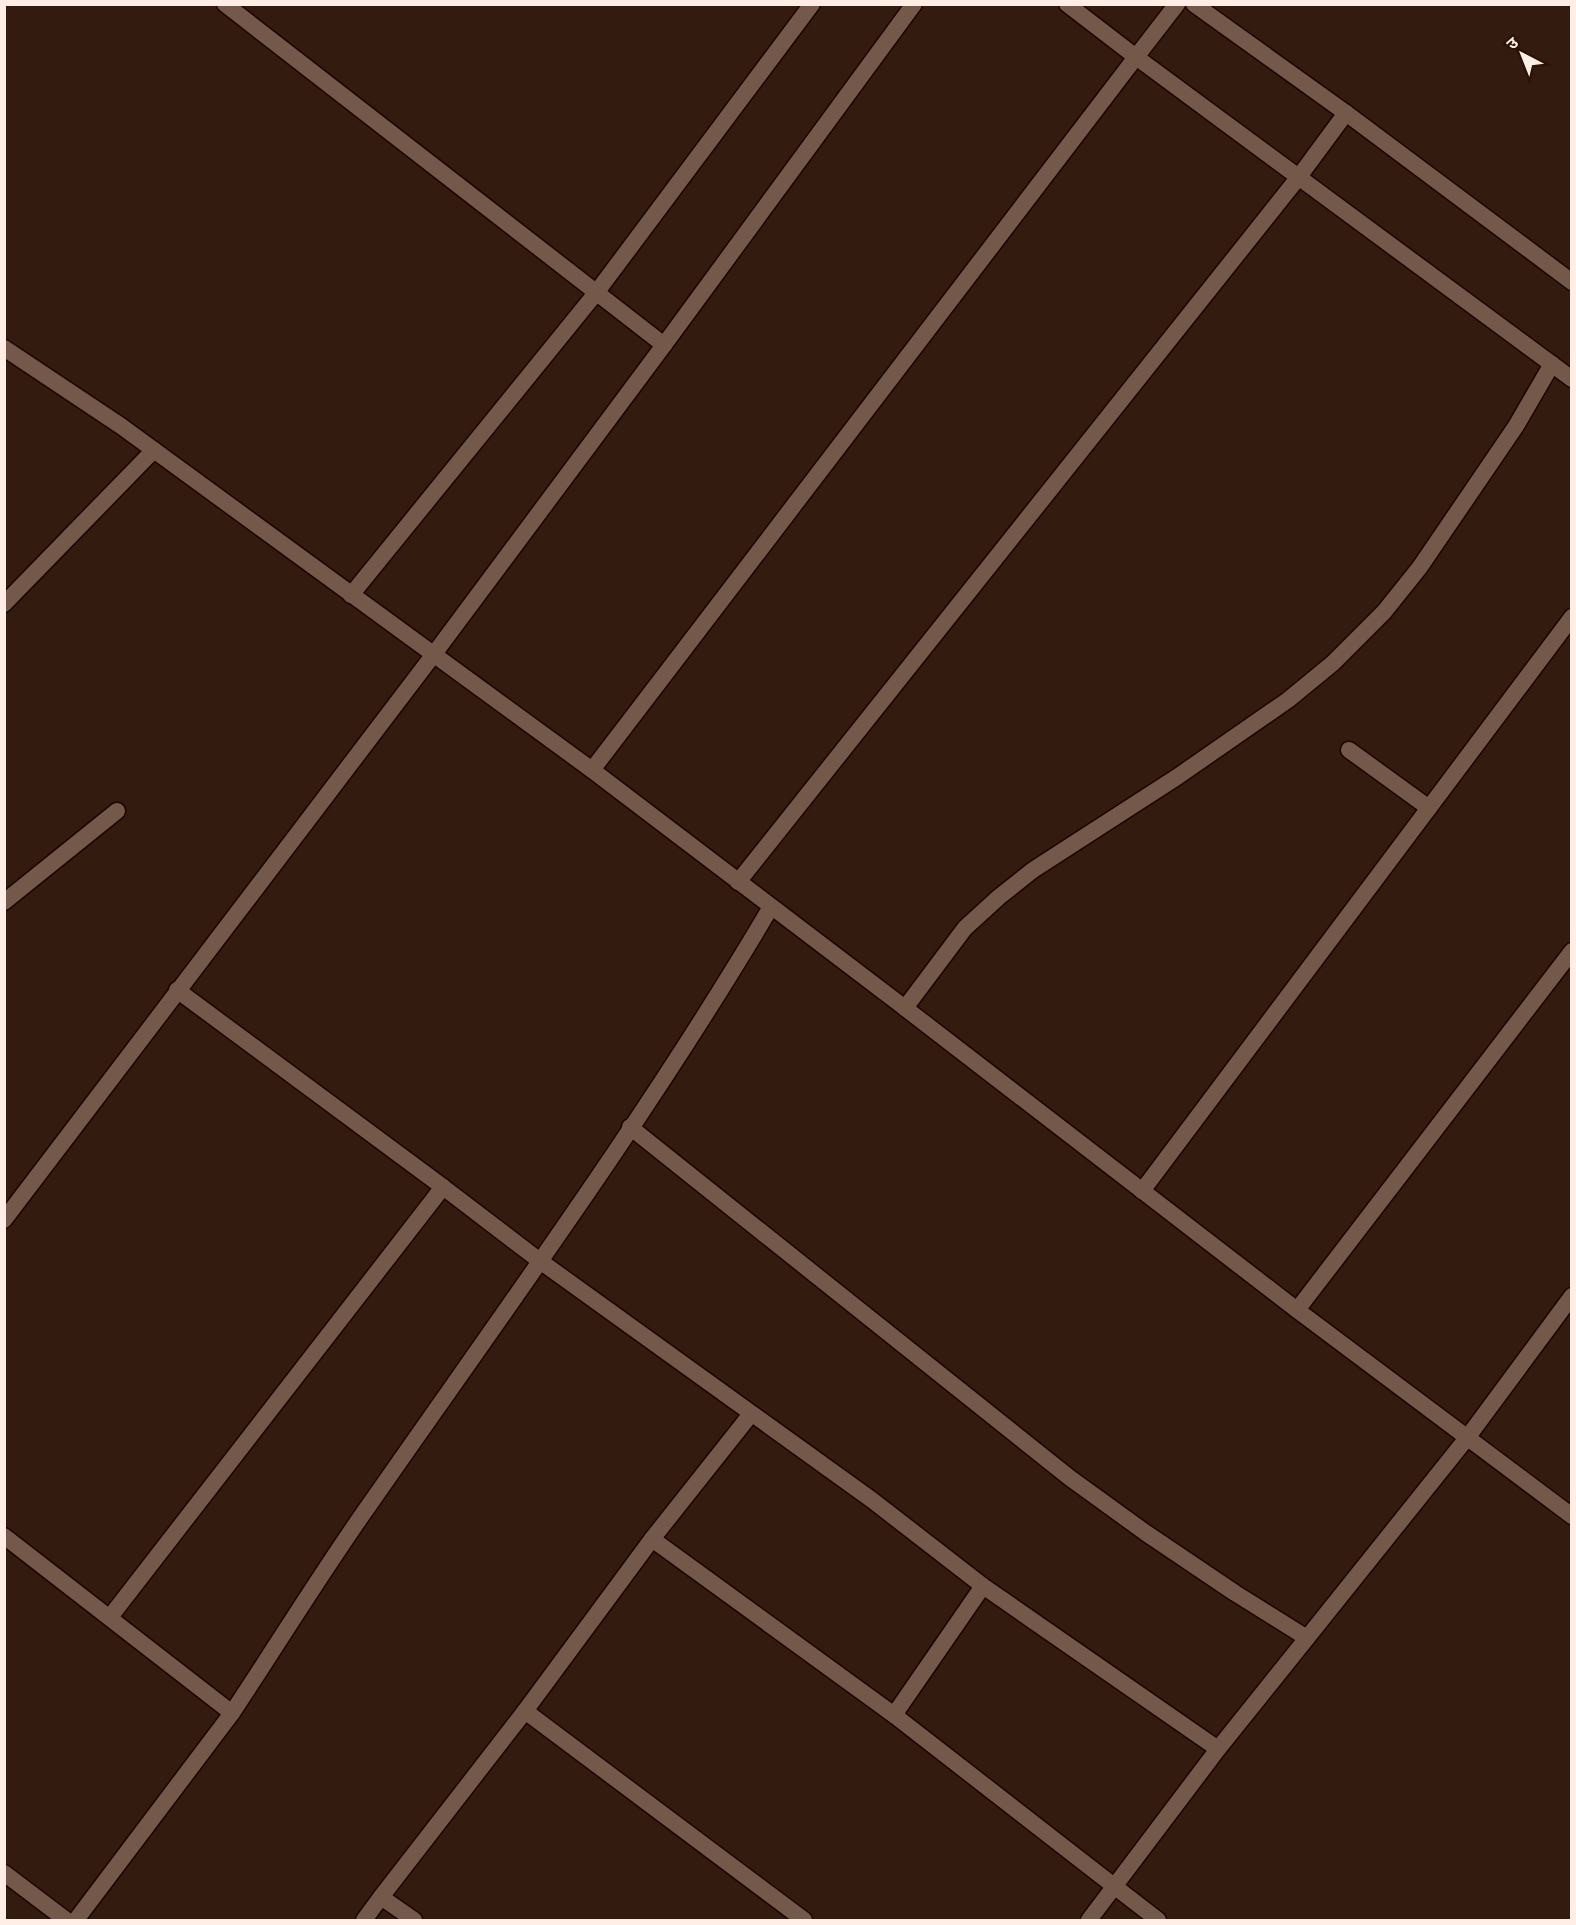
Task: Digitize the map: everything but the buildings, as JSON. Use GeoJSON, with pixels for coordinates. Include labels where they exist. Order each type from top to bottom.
{"type":"FeatureCollection","features":[{"type":"Feature","properties":{"kind":"street"},"geometry":{"type":"LineString","coordinates":[[225,4],[664,345]]}},
{"type":"Feature","properties":{"kind":"street"},"geometry":{"type":"LineString","coordinates":[[351,595],[596,293],[812,4]]}},
{"type":"Feature","properties":{"kind":"street"},"geometry":{"type":"LineString","coordinates":[[4,1220],[434,654],[914,4]]}},
{"type":"Feature","properties":{"kind":"street"},"geometry":{"type":"LineString","coordinates":[[1067,4],[1298,178],[1572,378]]}},
{"type":"Feature","properties":{"kind":"street"},"geometry":{"type":"LineString","coordinates":[[592,770],[1177,4]]}},
{"type":"Feature","properties":{"kind":"street"},"geometry":{"type":"LineString","coordinates":[[1194,4],[1346,113],[1572,282]]}},
{"type":"Feature","properties":{"kind":"street"},"geometry":{"type":"LineString","coordinates":[[738,882],[1298,178],[1346,113]]}},
{"type":"Feature","properties":{"kind":"street"},"geometry":{"type":"LineString","coordinates":[[4,348],[154,450],[592,770],[1297,1310],[1572,1516]]}},
{"type":"Feature","properties":{"kind":"street"},"geometry":{"type":"LineString","coordinates":[[905,1008],[965,928],[1032,870],[1177,777],[1288,700],[1333,663],[1384,612],[1420,567],[1516,426],[1552,364]]}},
{"type":"Feature","properties":{"kind":"street"},"geometry":{"type":"LineString","coordinates":[[4,604],[154,450]]}},
{"type":"Feature","properties":{"kind":"street"},"geometry":{"type":"LineString","coordinates":[[1142,1191],[1572,617]]}},
{"type":"Feature","properties":{"kind":"street"},"geometry":{"type":"LineString","coordinates":[[1349,750],[1429,808]]}},
{"type":"Feature","properties":{"kind":"street"},"geometry":{"type":"LineString","coordinates":[[4,902],[117,811]]}},
{"type":"Feature","properties":{"kind":"street"},"geometry":{"type":"LineString","coordinates":[[76,1920],[232,1713],[369,1504],[540,1261],[630,1127],[730,977],[771,907]]}},
{"type":"Feature","properties":{"kind":"street"},"geometry":{"type":"LineString","coordinates":[[1297,1310],[1572,951]]}},
{"type":"Feature","properties":{"kind":"street"},"geometry":{"type":"LineString","coordinates":[[177,990],[540,1261],[872,1500],[983,1586],[1218,1749]]}},
{"type":"Feature","properties":{"kind":"street"},"geometry":{"type":"LineString","coordinates":[[630,1127],[1070,1478],[1206,1573],[1307,1638]]}},
{"type":"Feature","properties":{"kind":"street"},"geometry":{"type":"LineString","coordinates":[[110,1617],[443,1187]]}},
{"type":"Feature","properties":{"kind":"street"},"geometry":{"type":"LineString","coordinates":[[1089,1920],[1218,1749],[1467,1438],[1572,1296]]}},
{"type":"Feature","properties":{"kind":"street"},"geometry":{"type":"LineString","coordinates":[[364,1920],[525,1711],[652,1539],[751,1414]]}},
{"type":"Feature","properties":{"kind":"street"},"geometry":{"type":"LineString","coordinates":[[4,1536],[232,1713]]}},
{"type":"Feature","properties":{"kind":"street"},"geometry":{"type":"LineString","coordinates":[[652,1539],[894,1715],[1158,1920]]}},
{"type":"Feature","properties":{"kind":"street"},"geometry":{"type":"LineString","coordinates":[[894,1715],[983,1586]]}},
{"type":"Feature","properties":{"kind":"street"},"geometry":{"type":"LineString","coordinates":[[525,1711],[804,1920]]}},
{"type":"Feature","properties":{"kind":"street"},"geometry":{"type":"LineString","coordinates":[[4,1873],[66,1920]]}},
{"type":"Feature","properties":{"kind":"street"},"geometry":{"type":"LineString","coordinates":[[381,1897],[414,1920]]}}]}
